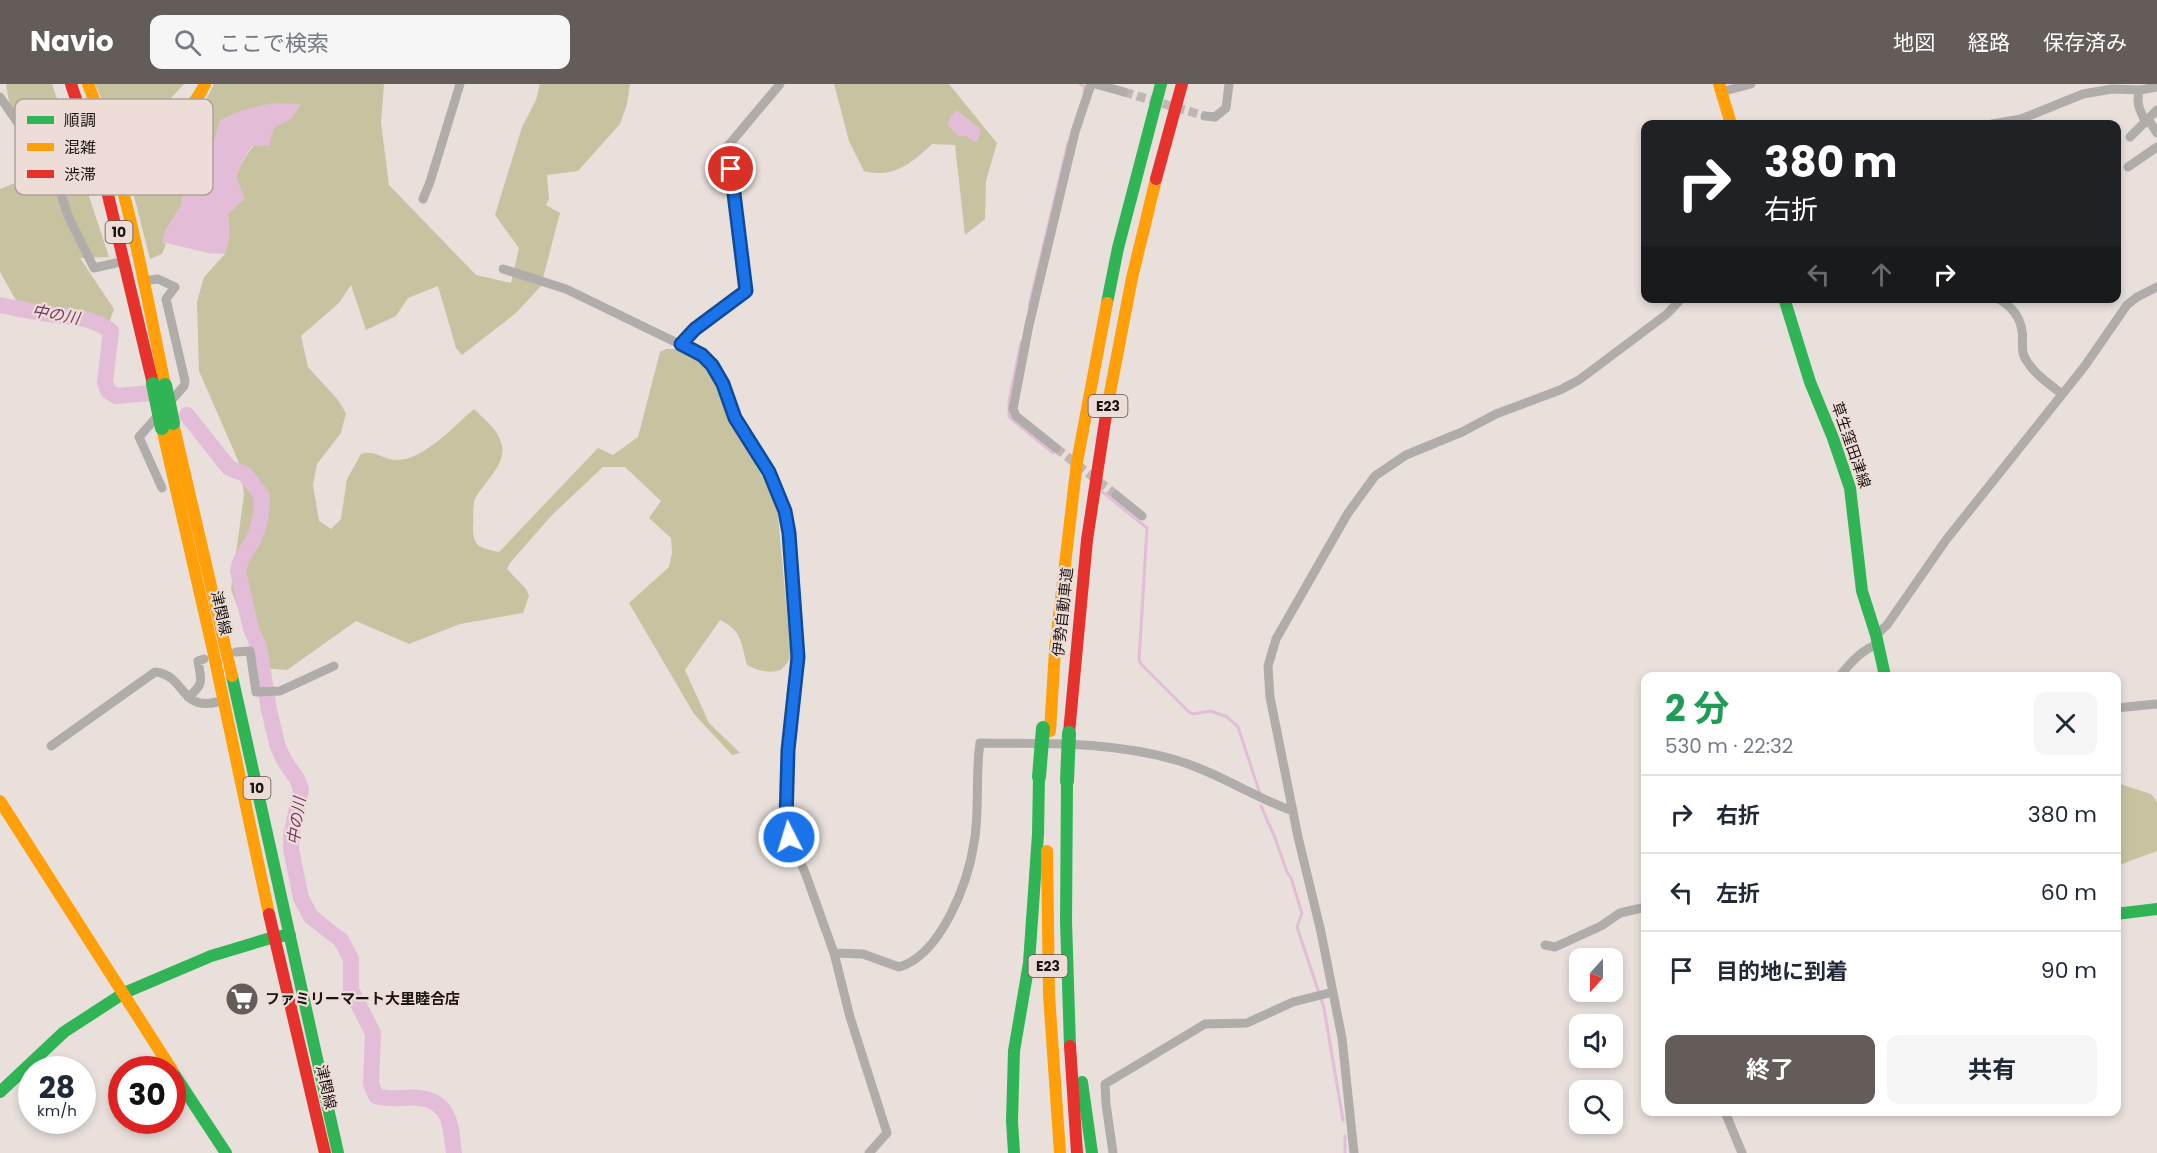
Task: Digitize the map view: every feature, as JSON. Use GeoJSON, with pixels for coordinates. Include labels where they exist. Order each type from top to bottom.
{"type":"FeatureCollection","features":[{"type":"Feature","properties":{"kind":"main road","name":"津関線"},"geometry":{"type":"LineString","coordinates":[[71,84],[77,99]]}},
{"type":"Feature","properties":{"kind":"main road","name":"津関線"},"geometry":{"type":"LineString","coordinates":[[88,84],[93,99]]}},
{"type":"Feature","properties":{"kind":"main road"},"geometry":{"type":"LineString","coordinates":[[196,99],[205,84]]}},
{"type":"Feature","properties":{"kind":"main road","name":"伊勢自動車道"},"geometry":{"type":"LineString","coordinates":[[1060,1153],[1049,995],[1044,777],[1046,730],[1077,462],[1121,237],[1161,84]]}},
{"type":"Feature","properties":{"kind":"main road","name":"伊勢自動車道"},"geometry":{"type":"LineString","coordinates":[[1077,1153],[1066,962],[1065,858],[1069,733],[1085,561],[1116,357],[1149,207],[1182,84]]}},
{"type":"Feature","properties":{"kind":"main road"},"geometry":{"type":"LineString","coordinates":[[1720,88],[1730,120]]}},
{"type":"Feature","properties":{"kind":"main road","name":"津関線"},"geometry":{"type":"LineString","coordinates":[[107,195],[159,384]]}},
{"type":"Feature","properties":{"kind":"main road","name":"津関線"},"geometry":{"type":"LineString","coordinates":[[124,195],[159,384],[212,646],[274,937],[325,1153]]}},
{"type":"Feature","properties":{"kind":"main road","name":"草生窪田津線"},"geometry":{"type":"LineString","coordinates":[[1786,303],[1810,382],[1850,488],[1862,591],[1877,639],[1884,672]]}},
{"type":"Feature","properties":{"kind":"main road","name":"津関線"},"geometry":{"type":"LineString","coordinates":[[168,426],[231,669],[338,1153]]}},
{"type":"Feature","properties":{"kind":"main road"},"geometry":{"type":"LineString","coordinates":[[1014,1153],[1012,1121],[1014,1051],[1029,963],[1044,777]]}},
{"type":"Feature","properties":{"kind":"main road"},"geometry":{"type":"LineString","coordinates":[[0,801],[163,1056]]}},
{"type":"Feature","properties":{"kind":"main road"},"geometry":{"type":"LineString","coordinates":[[2121,913],[2157,909]]}},
{"type":"Feature","properties":{"kind":"main road"},"geometry":{"type":"LineString","coordinates":[[0,1092],[64,1032],[124,993],[211,956],[274,937],[290,935]]}},
{"type":"Feature","properties":{"kind":"main road"},"geometry":{"type":"LineString","coordinates":[[1066,962],[1071,978],[1092,1153]]}},
{"type":"Feature","properties":{"kind":"main road"},"geometry":{"type":"LineString","coordinates":[[186,1092],[226,1153]]}},
{"type":"Feature","properties":{"kind":"street"},"geometry":{"type":"LineString","coordinates":[[423,199],[460,84]]}},
{"type":"Feature","properties":{"kind":"street"},"geometry":{"type":"LineString","coordinates":[[681,344],[695,329],[746,291],[728,146],[780,84]]}},
{"type":"Feature","properties":{"kind":"street"},"geometry":{"type":"LineString","coordinates":[[1056,448],[1016,416],[1013,409],[1029,325],[1075,132],[1093,84],[1124,92]]}},
{"type":"Feature","properties":{"kind":"street"},"geometry":{"type":"LineString","coordinates":[[1205,116],[1215,117],[1226,108],[1229,84]]}},
{"type":"Feature","properties":{"kind":"street"},"geometry":{"type":"LineString","coordinates":[[1720,88],[1751,84]]}},
{"type":"Feature","properties":{"kind":"street"},"geometry":{"type":"LineString","coordinates":[[2015,120],[2082,94],[2107,87],[2140,90],[2157,87]]}},
{"type":"Feature","properties":{"kind":"street"},"geometry":{"type":"LineString","coordinates":[[2140,90],[2137,97],[2138,104],[2157,133]]}},
{"type":"Feature","properties":{"kind":"street"},"geometry":{"type":"LineString","coordinates":[[0,97],[15,119]]}},
{"type":"Feature","properties":{"kind":"street"},"geometry":{"type":"LineString","coordinates":[[2130,137],[2157,110]]}},
{"type":"Feature","properties":{"kind":"street"},"geometry":{"type":"LineString","coordinates":[[2128,167],[2157,147]]}},
{"type":"Feature","properties":{"kind":"street"},"geometry":{"type":"LineString","coordinates":[[61,195],[69,218],[94,268],[116,263]]}},
{"type":"Feature","properties":{"kind":"street"},"geometry":{"type":"LineString","coordinates":[[503,269],[566,289],[702,355],[712,365],[723,384],[735,418],[769,472],[785,511],[789,533],[798,657],[788,750],[787,830],[834,953],[850,1017],[887,1132],[869,1153]]}},
{"type":"Feature","properties":{"kind":"street"},"geometry":{"type":"LineString","coordinates":[[150,280],[158,279],[175,287],[166,299],[185,381],[184,387],[140,437],[162,488]]}},
{"type":"Feature","properties":{"kind":"street"},"geometry":{"type":"LineString","coordinates":[[1843,672],[1877,639],[1946,540],[2084,367],[2127,305],[2157,287]]}},
{"type":"Feature","properties":{"kind":"street"},"geometry":{"type":"LineString","coordinates":[[1354,1153],[1344,1057],[1329,993],[1270,697],[1269,659],[1280,629],[1360,494],[1375,476],[1406,455],[1462,432],[1496,414],[1579,381],[1667,314],[1677,303]]}},
{"type":"Feature","properties":{"kind":"street"},"geometry":{"type":"LineString","coordinates":[[2004,303],[2019,317],[2022,330],[2022,351],[2030,366],[2062,394]]}},
{"type":"Feature","properties":{"kind":"street"},"geometry":{"type":"LineString","coordinates":[[1116,495],[1142,516]]}},
{"type":"Feature","properties":{"kind":"street"},"geometry":{"type":"LineString","coordinates":[[236,652],[250,651],[256,692],[273,692],[288,688],[334,666]]}},
{"type":"Feature","properties":{"kind":"street"},"geometry":{"type":"LineString","coordinates":[[188,697],[200,686],[198,662],[204,659]]}},
{"type":"Feature","properties":{"kind":"street"},"geometry":{"type":"LineString","coordinates":[[51,746],[154,672],[172,678],[193,701],[205,705],[217,702]]}},
{"type":"Feature","properties":{"kind":"street"},"geometry":{"type":"LineString","coordinates":[[2121,708],[2157,704]]}},
{"type":"Feature","properties":{"kind":"street"},"geometry":{"type":"LineString","coordinates":[[834,953],[863,954],[899,967],[918,959],[933,942],[958,900],[974,846],[980,742],[1110,746],[1140,751],[1188,764],[1228,781],[1257,798],[1293,812]]}},
{"type":"Feature","properties":{"kind":"street"},"geometry":{"type":"LineString","coordinates":[[1545,945],[1554,947],[1601,927],[1620,913],[1641,908]]}},
{"type":"Feature","properties":{"kind":"street"},"geometry":{"type":"LineString","coordinates":[[1113,1153],[1105,1084],[1205,1024],[1247,1023],[1293,1002],[1329,993]]}},
{"type":"Feature","properties":{"kind":"street"},"geometry":{"type":"LineString","coordinates":[[1727,1116],[1742,1153]]}},
{"type":"Feature","properties":{"kind":"shaded area"},"geometry":{"type":"Polygon","coordinates":[[[6,84],[52,84],[57,99],[15,99],[15,114],[9,102],[6,84]]]}},
{"type":"Feature","properties":{"kind":"shaded area"},"geometry":{"type":"Polygon","coordinates":[[[95,84],[184,84],[171,99],[102,99],[95,84]]]}},
{"type":"Feature","properties":{"kind":"shaded area"},"geometry":{"type":"Polygon","coordinates":[[[214,84],[384,84],[381,123],[389,185],[476,275],[511,283],[519,248],[495,215],[522,127],[536,100],[540,84],[630,84],[627,104],[620,124],[578,171],[547,175],[549,199],[546,205],[560,213],[541,286],[516,313],[462,355],[456,348],[438,286],[408,298],[396,316],[366,330],[351,285],[339,303],[301,336],[308,367],[338,400],[346,413],[341,433],[317,464],[313,485],[319,521],[331,529],[341,519],[347,479],[361,454],[371,453],[397,460],[418,454],[439,440],[474,409],[498,435],[502,453],[497,467],[475,499],[473,534],[479,546],[499,552],[598,448],[613,455],[638,437],[660,352],[666,349],[681,349],[701,360],[718,383],[733,422],[777,505],[791,657],[782,669],[774,672],[750,667],[747,665],[737,633],[720,620],[685,670],[709,723],[740,753],[732,755],[694,714],[629,603],[669,567],[672,553],[671,538],[649,518],[661,501],[625,467],[603,467],[552,515],[510,563],[507,569],[526,589],[529,596],[523,613],[460,624],[409,644],[356,621],[287,670],[260,668],[231,589],[244,495],[240,465],[199,371],[197,302],[204,277],[225,254],[229,237],[228,214],[244,198],[236,177],[242,162],[260,139],[291,118],[300,105],[258,107],[240,112],[220,121],[213,144],[213,99],[206,99],[214,84]]]}},
{"type":"Feature","properties":{"kind":"shaded area"},"geometry":{"type":"Polygon","coordinates":[[[834,84],[949,84],[997,143],[986,181],[985,219],[965,235],[955,145],[932,144],[909,163],[893,171],[874,173],[864,171],[849,141],[834,84]]]}},
{"type":"Feature","properties":{"kind":"shaded area"},"geometry":{"type":"Polygon","coordinates":[[[272,103],[300,104],[292,118],[274,128],[269,146],[252,146],[243,160],[236,177],[244,198],[228,214],[229,237],[225,254],[208,253],[162,242],[166,229],[181,206],[183,195],[213,195],[213,144],[220,121],[240,111],[272,103]]]}},
{"type":"Feature","properties":{"kind":"shaded area"},"geometry":{"type":"Polygon","coordinates":[[[957,110],[981,130],[977,142],[966,136],[958,136],[947,124],[957,110]]]}},
{"type":"Feature","properties":{"kind":"shaded area"},"geometry":{"type":"Polygon","coordinates":[[[15,183],[15,195],[89,195],[109,257],[80,258],[114,309],[109,323],[101,324],[76,313],[17,302],[0,272],[0,189],[15,183]]]}},
{"type":"Feature","properties":{"kind":"shaded area"},"geometry":{"type":"Polygon","coordinates":[[[134,195],[183,195],[181,206],[166,229],[162,242],[166,244],[162,254],[150,259],[134,195]]]}},
{"type":"Feature","properties":{"kind":"shaded area"},"geometry":{"type":"Polygon","coordinates":[[[2121,784],[2151,794],[2157,802],[2157,851],[2121,864],[2121,784]]]}},
{"type":"Feature","properties":{"kind":"waterway"},"geometry":{"type":"LineString","coordinates":[[1080,84],[1085,87],[1084,91]]}},
{"type":"Feature","properties":{"kind":"waterway"},"geometry":{"type":"LineString","coordinates":[[1029,306],[1068,143]]}},
{"type":"Feature","properties":{"kind":"waterway","name":"中の川"},"geometry":{"type":"LineString","coordinates":[[0,305],[85,319],[105,327],[111,331],[105,382],[108,391],[116,396],[151,393]]}},
{"type":"Feature","properties":{"kind":"waterway"},"geometry":{"type":"LineString","coordinates":[[1021,342],[1009,401],[1009,417],[1053,453]]}},
{"type":"Feature","properties":{"kind":"waterway","name":"中の川"},"geometry":{"type":"LineString","coordinates":[[187,415],[229,468],[245,474],[262,496],[257,530],[242,558],[238,571],[251,629],[259,647],[269,710],[278,747],[301,789],[291,836],[291,849],[301,898],[311,917],[341,940],[351,959],[351,990],[373,1033],[371,1084],[376,1096],[419,1098],[438,1104],[450,1125],[454,1153]]}},
{"type":"Feature","properties":{"kind":"waterway"},"geometry":{"type":"LineString","coordinates":[[1100,490],[1147,528],[1139,660],[1141,664],[1189,712],[1193,714],[1211,711],[1227,717],[1238,727],[1260,794]]}},
{"type":"Feature","properties":{"kind":"waterway"},"geometry":{"type":"LineString","coordinates":[[1261,806],[1291,878],[1302,913],[1297,927],[1324,1008],[1343,1120]]}},
{"type":"Feature","properties":{"kind":"waterway"},"geometry":{"type":"LineString","coordinates":[[1345,1136],[1345,1153]]}},
{"type":"Feature","properties":{"kind":"tunnel"},"geometry":{"type":"LineString","coordinates":[[1124,92],[1205,116]]}},
{"type":"Feature","properties":{"kind":"tunnel"},"geometry":{"type":"LineString","coordinates":[[1056,448],[1116,495]]}},
{"type":"Feature","properties":{"kind":"traffic: fast"},"geometry":{"type":"LineString","coordinates":[[1107,303],[1118,248],[1161,84]]}},
{"type":"Feature","properties":{"kind":"traffic: fast"},"geometry":{"type":"LineString","coordinates":[[1786,303],[1810,382],[1850,488],[1862,591],[1876,635],[1884,672]]}},
{"type":"Feature","properties":{"kind":"traffic: fast"},"geometry":{"type":"LineString","coordinates":[[153,384],[162,428]]}},
{"type":"Feature","properties":{"kind":"traffic: fast"},"geometry":{"type":"LineString","coordinates":[[165,385],[173,423]]}},
{"type":"Feature","properties":{"kind":"traffic: fast"},"geometry":{"type":"LineString","coordinates":[[232,676],[338,1153]]}},
{"type":"Feature","properties":{"kind":"traffic: fast"},"geometry":{"type":"LineString","coordinates":[[1039,777],[1043,728]]}},
{"type":"Feature","properties":{"kind":"traffic: fast"},"geometry":{"type":"LineString","coordinates":[[1067,781],[1069,733]]}},
{"type":"Feature","properties":{"kind":"traffic: fast"},"geometry":{"type":"LineString","coordinates":[[1014,1153],[1012,1121],[1014,1051],[1029,963],[1038,834],[1039,777]]}},
{"type":"Feature","properties":{"kind":"traffic: fast"},"geometry":{"type":"LineString","coordinates":[[1067,781],[1066,921],[1070,1046]]}},
{"type":"Feature","properties":{"kind":"traffic: fast"},"geometry":{"type":"LineString","coordinates":[[2121,913],[2157,909]]}},
{"type":"Feature","properties":{"kind":"traffic: fast"},"geometry":{"type":"LineString","coordinates":[[0,1092],[64,1032],[124,993],[211,956],[274,937],[290,935]]}},
{"type":"Feature","properties":{"kind":"traffic: fast"},"geometry":{"type":"LineString","coordinates":[[1082,1082],[1092,1153]]}},
{"type":"Feature","properties":{"kind":"traffic: fast"},"geometry":{"type":"LineString","coordinates":[[186,1092],[226,1153]]}},
{"type":"Feature","properties":{"kind":"traffic: slow"},"geometry":{"type":"LineString","coordinates":[[88,84],[94,99]]}},
{"type":"Feature","properties":{"kind":"traffic: slow"},"geometry":{"type":"LineString","coordinates":[[197,99],[205,84]]}},
{"type":"Feature","properties":{"kind":"traffic: slow"},"geometry":{"type":"LineString","coordinates":[[1719,84],[1730,120]]}},
{"type":"Feature","properties":{"kind":"traffic: slow"},"geometry":{"type":"LineString","coordinates":[[1107,408],[1132,278],[1156,179]]}},
{"type":"Feature","properties":{"kind":"traffic: slow"},"geometry":{"type":"LineString","coordinates":[[124,195],[165,385]]}},
{"type":"Feature","properties":{"kind":"traffic: slow"},"geometry":{"type":"LineString","coordinates":[[1050,731],[1055,650],[1077,462],[1107,303]]}},
{"type":"Feature","properties":{"kind":"traffic: slow"},"geometry":{"type":"LineString","coordinates":[[173,423],[232,676]]}},
{"type":"Feature","properties":{"kind":"traffic: slow"},"geometry":{"type":"LineString","coordinates":[[162,428],[212,646],[269,914]]}},
{"type":"Feature","properties":{"kind":"traffic: slow"},"geometry":{"type":"LineString","coordinates":[[0,801],[163,1056]]}},
{"type":"Feature","properties":{"kind":"traffic: slow"},"geometry":{"type":"LineString","coordinates":[[1047,851],[1049,995],[1060,1153]]}},
{"type":"Feature","properties":{"kind":"traffic: jam"},"geometry":{"type":"LineString","coordinates":[[71,84],[76,99]]}},
{"type":"Feature","properties":{"kind":"traffic: jam"},"geometry":{"type":"LineString","coordinates":[[1156,179],[1182,84]]}},
{"type":"Feature","properties":{"kind":"traffic: jam"},"geometry":{"type":"LineString","coordinates":[[108,195],[153,384]]}},
{"type":"Feature","properties":{"kind":"traffic: jam"},"geometry":{"type":"LineString","coordinates":[[1069,733],[1087,540],[1107,408]]}},
{"type":"Feature","properties":{"kind":"traffic: jam"},"geometry":{"type":"LineString","coordinates":[[269,914],[325,1153]]}},
{"type":"Feature","properties":{"kind":"traffic: jam"},"geometry":{"type":"LineString","coordinates":[[1070,1046],[1077,1153]]}},
{"type":"Feature","properties":{"kind":"place","name":"ファミリーマート大里睦合店"},"geometry":{"type":"Point","coordinates":[242,999]}},
{"type":"Feature","properties":{"kind":"route"},"geometry":{"type":"LineString","coordinates":[[731,169],[746,291],[695,329],[681,344],[702,355],[712,365],[723,384],[735,418],[769,472],[785,511],[789,533],[798,657],[788,750],[786,820],[789,837]]}}]}
